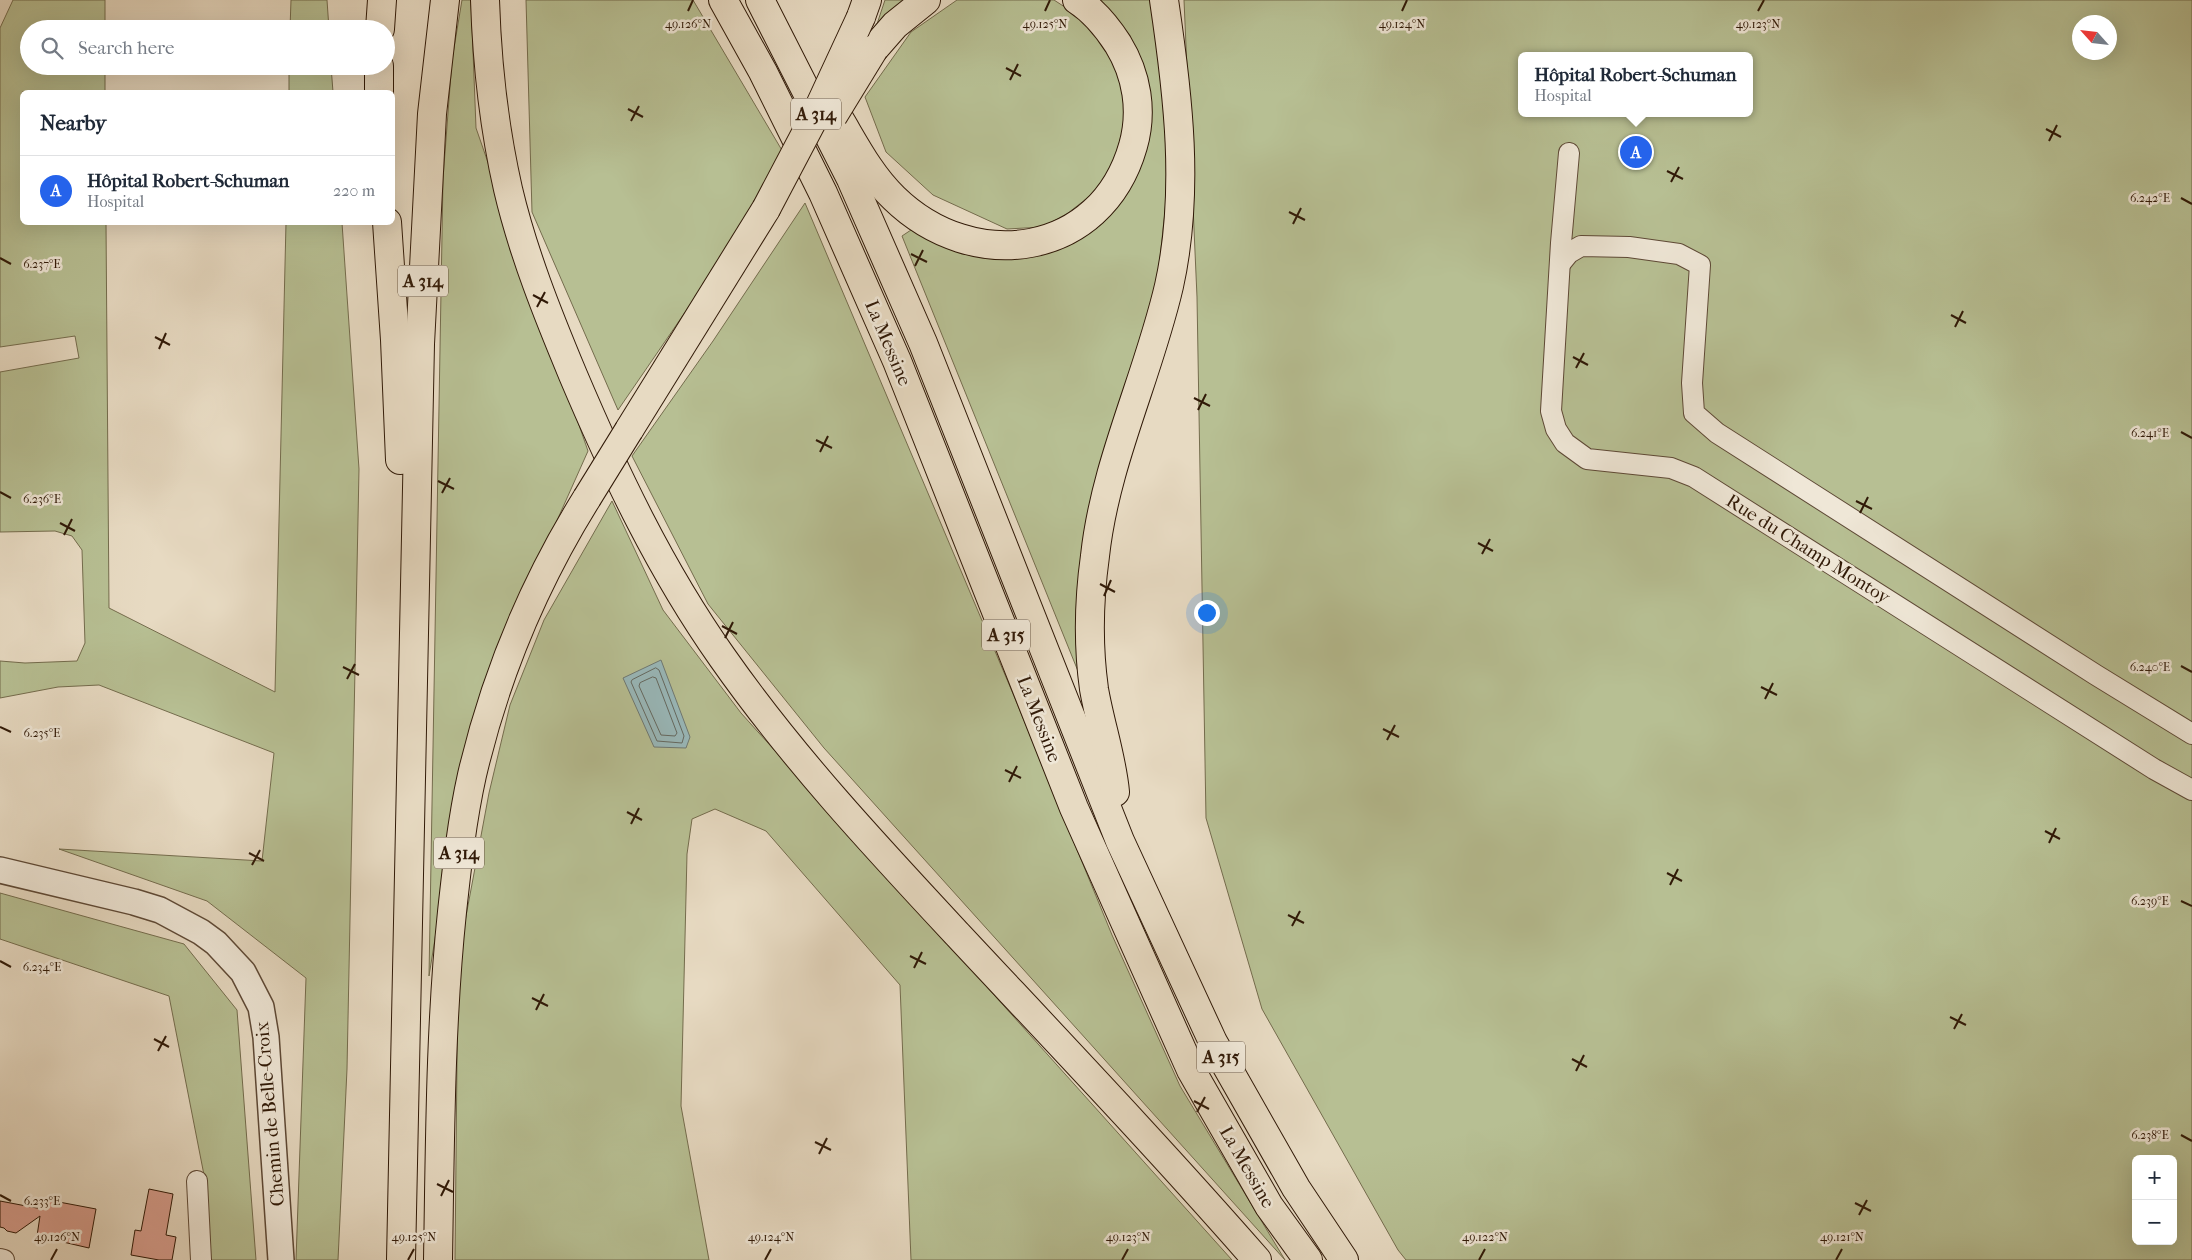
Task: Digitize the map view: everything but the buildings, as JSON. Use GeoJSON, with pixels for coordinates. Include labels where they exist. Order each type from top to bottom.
{"type":"FeatureCollection","features":[{"type":"Feature","properties":{"kind":"highway"},"geometry":{"type":"LineString","coordinates":[[381,20],[382,0]]}},
{"type":"Feature","properties":{"kind":"highway","name":"A 314"},"geometry":{"type":"LineString","coordinates":[[401,1260],[420,344],[431,133],[445,0]]}},
{"type":"Feature","properties":{"kind":"highway"},"geometry":{"type":"LineString","coordinates":[[485,0],[486,34],[495,117],[508,189],[529,260],[588,411],[637,516],[663,565],[723,658],[828,792],[1257,1260]]}},
{"type":"Feature","properties":{"kind":"highway","name":"La Messine"},"geometry":{"type":"LineString","coordinates":[[723,0],[763,72],[823,193],[882,326],[1074,808],[1191,1070],[1269,1206],[1308,1260]]}},
{"type":"Feature","properties":{"kind":"highway","name":"La Messine"},"geometry":{"type":"LineString","coordinates":[[760,0],[852,179],[923,343],[1120,841],[1213,1042],[1296,1188],[1344,1260]]}},
{"type":"Feature","properties":{"kind":"highway"},"geometry":{"type":"LineString","coordinates":[[767,0],[862,157],[893,196],[909,211],[931,226],[976,243],[998,246],[1037,242],[1060,234],[1079,224],[1110,194],[1123,175],[1130,157],[1137,130],[1138,108],[1135,84],[1130,66],[1109,30],[1077,0]]}},
{"type":"Feature","properties":{"kind":"highway"},"geometry":{"type":"LineString","coordinates":[[769,216],[874,49],[895,25],[926,0]]}},
{"type":"Feature","properties":{"kind":"highway"},"geometry":{"type":"LineString","coordinates":[[1120,841],[1114,781],[1094,688],[1090,643],[1091,603],[1095,555],[1104,507],[1116,457],[1156,334],[1169,284],[1177,225],[1181,167],[1175,77],[1164,0]]}},
{"type":"Feature","properties":{"kind":"highway","name":"A 314"},"geometry":{"type":"LineString","coordinates":[[438,1260],[444,1018],[449,941],[463,821],[472,775],[489,712],[504,670],[548,566],[587,498],[694,327],[769,216],[864,8]]}},
{"type":"Feature","properties":{"kind":"highway"},"geometry":{"type":"LineString","coordinates":[[379,75],[379,90]]}},
{"type":"Feature","properties":{"kind":"highway"},"geometry":{"type":"LineString","coordinates":[[387,225],[398,389],[401,502],[415,563]]}},
{"type":"Feature","properties":{"kind":"street","name":"Rue du Champ Montoy"},"geometry":{"type":"LineString","coordinates":[[1569,153],[1551,411],[1556,429],[1574,451],[1587,459],[1671,468],[1694,477],[2154,769],[2192,790]]}},
{"type":"Feature","properties":{"kind":"street"},"geometry":{"type":"LineString","coordinates":[[1560,264],[1569,253],[1581,246],[1629,247],[1679,254],[1700,266],[1692,384],[1694,413],[1717,433],[2096,675],[2192,734]]}},
{"type":"Feature","properties":{"kind":"street","name":"Chemin de Belle-Croix"},"geometry":{"type":"LineString","coordinates":[[0,870],[160,910],[201,932],[216,943],[243,972],[261,1007],[266,1037],[281,1260]]}},
{"type":"Feature","properties":{"kind":"street"},"geometry":{"type":"LineString","coordinates":[[197,1181],[200,1260]]}},
{"type":"Feature","properties":{"kind":"street"},"geometry":{"type":"LineString","coordinates":[[0,1259],[4,1260]]}},
{"type":"Feature","properties":{"kind":"green space"},"geometry":{"type":"Polygon","coordinates":[[[13,0],[105,0],[105,20],[20,20],[20,75],[105,75],[105,90],[20,90],[20,225],[106,225],[109,608],[275,692],[286,225],[342,225],[359,469],[347,1069],[338,1260],[296,1260],[306,978],[207,901],[59,849],[262,861],[274,753],[99,685],[58,687],[0,698],[0,661],[25,663],[77,661],[85,643],[82,550],[72,536],[55,531],[0,532],[0,372],[79,358],[75,336],[0,347],[0,28],[13,0]]]}},
{"type":"Feature","properties":{"kind":"green space"},"geometry":{"type":"Polygon","coordinates":[[[291,0],[327,0],[328,20],[290,20],[291,0]]]}},
{"type":"Feature","properties":{"kind":"green space"},"geometry":{"type":"Polygon","coordinates":[[[462,0],[471,0],[476,128],[588,451],[501,646],[461,777],[429,976],[443,179],[452,60],[462,0]]]}},
{"type":"Feature","properties":{"kind":"green space"},"geometry":{"type":"Polygon","coordinates":[[[526,0],[693,0],[783,152],[734,241],[618,410],[532,212],[526,0]]]}},
{"type":"Feature","properties":{"kind":"green space"},"geometry":{"type":"Polygon","coordinates":[[[885,0],[910,0],[882,27],[877,24],[885,0]]]}},
{"type":"Feature","properties":{"kind":"green space"},"geometry":{"type":"Polygon","coordinates":[[[957,0],[1054,0],[1077,15],[1104,44],[1122,84],[1125,121],[1115,159],[1099,189],[1068,213],[1043,227],[1007,229],[933,195],[886,152],[865,97],[911,32],[957,0]]]}},
{"type":"Feature","properties":{"kind":"green space"},"geometry":{"type":"Polygon","coordinates":[[[1099,0],[1152,0],[1166,127],[1168,182],[1156,296],[1082,681],[902,236],[917,226],[1067,244],[1105,221],[1138,173],[1147,144],[1147,82],[1138,51],[1119,21],[1099,0]]]}},
{"type":"Feature","properties":{"kind":"green space"},"geometry":{"type":"Polygon","coordinates":[[[1184,0],[2192,0],[2192,1260],[1406,1260],[1398,1250],[1262,1009],[1206,818],[1197,297],[1184,0]]]}},
{"type":"Feature","properties":{"kind":"green space"},"geometry":{"type":"Polygon","coordinates":[[[289,75],[332,75],[333,90],[289,90],[289,75]]]}},
{"type":"Feature","properties":{"kind":"green space"},"geometry":{"type":"Polygon","coordinates":[[[805,203],[1014,696],[1112,935],[1180,1086],[1285,1260],[824,748],[708,604],[632,456],[713,341],[805,203]]]}},
{"type":"Feature","properties":{"kind":"green space"},"geometry":{"type":"Polygon","coordinates":[[[612,501],[663,610],[741,713],[1232,1260],[911,1260],[900,985],[766,831],[715,809],[692,819],[687,854],[681,1106],[709,1260],[455,1260],[458,959],[489,793],[510,705],[544,620],[612,501]]]}},
{"type":"Feature","properties":{"kind":"green space"},"geometry":{"type":"Polygon","coordinates":[[[0,893],[184,944],[237,1010],[256,1260],[207,1260],[204,1175],[169,996],[0,939],[0,893]]]}},
{"type":"Feature","properties":{"kind":"water"},"geometry":{"type":"Polygon","coordinates":[[[661,660],[690,737],[686,748],[654,747],[623,678],[661,660]]]}},
{"type":"Feature","properties":{"kind":"place","name":"Hôpital Robert-Schuman"},"geometry":{"type":"Point","coordinates":[1636,152]}}]}
